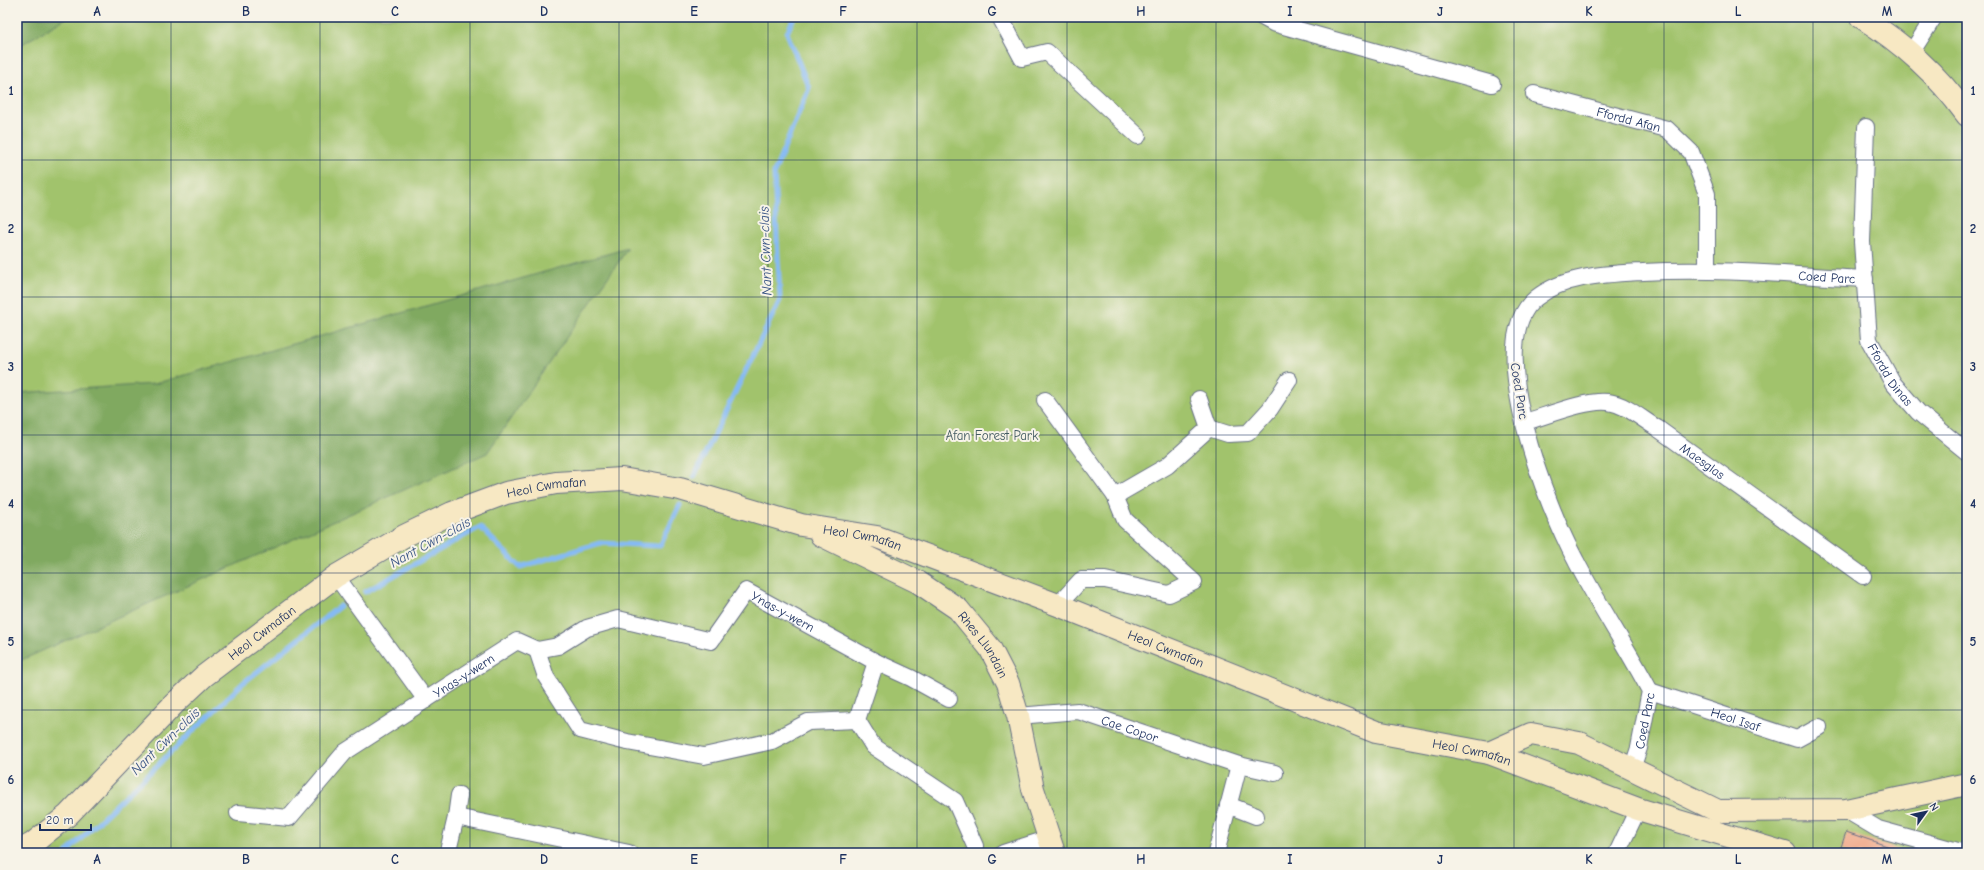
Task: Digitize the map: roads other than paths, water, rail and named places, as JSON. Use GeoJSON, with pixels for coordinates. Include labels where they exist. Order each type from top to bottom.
{"type":"FeatureCollection","features":[{"type":"Feature","properties":{"kind":"main road"},"geometry":{"type":"LineString","coordinates":[[1861,17],[1884,32],[1911,53],[1946,86],[1967,115]]}},
{"type":"Feature","properties":{"kind":"main road","name":"Heol Cwmafan"},"geometry":{"type":"LineString","coordinates":[[17,852],[32,844],[68,815],[174,704],[204,676],[336,576],[404,536],[452,513],[506,493],[556,483],[622,479],[680,488],[801,525],[876,537],[1058,605],[1376,732],[1488,753],[1638,810],[1786,853]]}},
{"type":"Feature","properties":{"kind":"main road","name":"Rhes Llundain"},"geometry":{"type":"LineString","coordinates":[[801,525],[918,582],[958,609],[990,648],[1008,684],[1018,716],[1034,789],[1052,846]]}},
{"type":"Feature","properties":{"kind":"main road"},"geometry":{"type":"LineString","coordinates":[[1488,753],[1531,734],[1579,743],[1718,810],[1846,810],[1967,784]]}},
{"type":"Feature","properties":{"kind":"street"},"geometry":{"type":"LineString","coordinates":[[1000,17],[1022,58],[1047,52],[1138,136]]}},
{"type":"Feature","properties":{"kind":"street"},"geometry":{"type":"LineString","coordinates":[[1262,17],[1273,23],[1492,84]]}},
{"type":"Feature","properties":{"kind":"street"},"geometry":{"type":"LineString","coordinates":[[1911,53],[1934,17]]}},
{"type":"Feature","properties":{"kind":"street","name":"Ffordd Afan"},"geometry":{"type":"LineString","coordinates":[[1534,94],[1668,130],[1691,152],[1707,194],[1707,270]]}},
{"type":"Feature","properties":{"kind":"street","name":"Ffordd Dinas"},"geometry":{"type":"LineString","coordinates":[[1866,127],[1862,242],[1869,340],[1893,383],[1918,412],[1967,452]]}},
{"type":"Feature","properties":{"kind":"street","name":"Coed Parc"},"geometry":{"type":"LineString","coordinates":[[1632,769],[1639,748],[1650,691],[1573,556],[1551,508],[1536,466],[1514,367],[1515,339],[1524,314],[1536,298],[1558,286],[1595,275],[1707,270],[1865,279]]}},
{"type":"Feature","properties":{"kind":"street"},"geometry":{"type":"LineString","coordinates":[[1209,428],[1228,434],[1248,433],[1270,409],[1289,380]]}},
{"type":"Feature","properties":{"kind":"street"},"geometry":{"type":"LineString","coordinates":[[1199,399],[1209,428]]}},
{"type":"Feature","properties":{"kind":"street"},"geometry":{"type":"LineString","coordinates":[[1045,400],[1115,496],[1125,520],[1194,582],[1169,594],[1105,580],[1081,580],[1058,605]]}},
{"type":"Feature","properties":{"kind":"street","name":"Maesglas"},"geometry":{"type":"LineString","coordinates":[[1525,422],[1592,403],[1608,402],[1625,408],[1657,428],[1864,576]]}},
{"type":"Feature","properties":{"kind":"street"},"geometry":{"type":"LineString","coordinates":[[1115,496],[1167,466],[1209,428]]}},
{"type":"Feature","properties":{"kind":"street","name":"Ynas-y-wern"},"geometry":{"type":"LineString","coordinates":[[336,576],[426,700]]}},
{"type":"Feature","properties":{"kind":"street","name":"Ynas-y-wern"},"geometry":{"type":"LineString","coordinates":[[238,813],[289,818],[346,752],[517,641],[537,650],[558,646],[587,628],[618,619],[711,641],[746,591],[876,662]]}},
{"type":"Feature","properties":{"kind":"street"},"geometry":{"type":"LineString","coordinates":[[537,650],[546,677],[580,730],[627,742],[704,756],[772,741],[808,722],[857,720]]}},
{"type":"Feature","properties":{"kind":"street"},"geometry":{"type":"LineString","coordinates":[[949,699],[911,678],[876,662],[857,720],[873,746],[955,801],[975,846]]}},
{"type":"Feature","properties":{"kind":"street","name":"Heol Isaf"},"geometry":{"type":"LineString","coordinates":[[1650,691],[1797,739],[1819,727]]}},
{"type":"Feature","properties":{"kind":"street","name":"Cae Copor"},"geometry":{"type":"LineString","coordinates":[[1018,716],[1078,711],[1239,765],[1275,773]]}},
{"type":"Feature","properties":{"kind":"street"},"geometry":{"type":"LineString","coordinates":[[1216,853],[1239,765]]}},
{"type":"Feature","properties":{"kind":"street"},"geometry":{"type":"LineString","coordinates":[[448,851],[456,817],[459,794]]}},
{"type":"Feature","properties":{"kind":"street"},"geometry":{"type":"LineString","coordinates":[[1228,805],[1256,816]]}},
{"type":"Feature","properties":{"kind":"street"},"geometry":{"type":"LineString","coordinates":[[1617,853],[1638,810]]}},
{"type":"Feature","properties":{"kind":"street"},"geometry":{"type":"LineString","coordinates":[[1846,810],[1878,829],[1964,853]]}},
{"type":"Feature","properties":{"kind":"street"},"geometry":{"type":"LineString","coordinates":[[456,817],[629,853]]}},
{"type":"Feature","properties":{"kind":"street"},"geometry":{"type":"LineString","coordinates":[[1003,853],[1052,846]]}},
{"type":"Feature","properties":{"kind":"waterway","name":"Nant Cwn-clais"},"geometry":{"type":"LineString","coordinates":[[694,477],[780,300],[774,173],[809,88],[787,33],[794,17]]}},
{"type":"Feature","properties":{"kind":"waterway","name":"Nant Cwn-clais"},"geometry":{"type":"LineString","coordinates":[[365,592],[480,527],[520,567],[600,543],[660,546],[680,505]]}},
{"type":"Feature","properties":{"kind":"waterway","name":"Nant Cwn-clais"},"geometry":{"type":"LineString","coordinates":[[66,853],[243,683],[340,606]]}},
{"type":"Feature","properties":{"kind":"park label","name":"Afan Forest Park"},"geometry":{"type":"Point","coordinates":[992,435]}}]}
